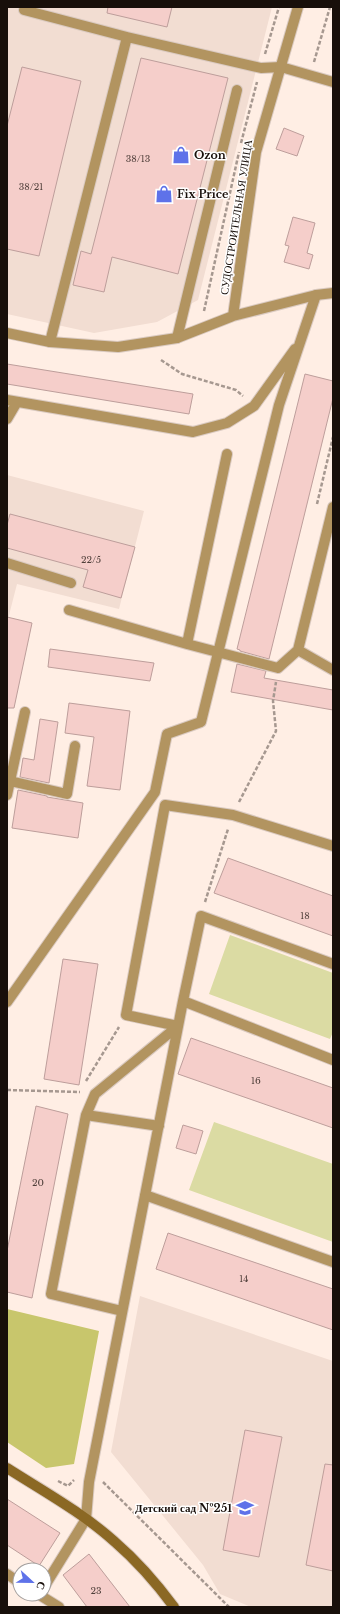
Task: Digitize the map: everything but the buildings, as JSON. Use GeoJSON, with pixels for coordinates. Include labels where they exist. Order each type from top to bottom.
{"type":"FeatureCollection","features":[{"type":"Feature","properties":{"kind":"main road"},"geometry":{"type":"LineString","coordinates":[[7,1468],[86,1519],[114,1541],[136,1562],[174,1607]]}},
{"type":"Feature","properties":{"kind":"street","name":"СУДОСТРОИТЕЛЬНАЯ УЛИЦА"},"geometry":{"type":"LineString","coordinates":[[233,316],[256,152],[298,7]]}},
{"type":"Feature","properties":{"kind":"street"},"geometry":{"type":"LineString","coordinates":[[24,10],[127,37],[261,68],[281,67],[333,82]]}},
{"type":"Feature","properties":{"kind":"street"},"geometry":{"type":"LineString","coordinates":[[50,342],[127,37]]}},
{"type":"Feature","properties":{"kind":"street"},"geometry":{"type":"LineString","coordinates":[[177,338],[237,90]]}},
{"type":"Feature","properties":{"kind":"street"},"geometry":{"type":"LineString","coordinates":[[7,333],[50,342],[118,347],[177,338],[233,316],[316,295],[333,294]]}},
{"type":"Feature","properties":{"kind":"street"},"geometry":{"type":"LineString","coordinates":[[7,1002],[155,792],[167,734],[201,722],[279,405],[316,295]]}},
{"type":"Feature","properties":{"kind":"street"},"geometry":{"type":"LineString","coordinates":[[7,419],[12,401],[193,432],[227,423],[254,406],[301,341]]}},
{"type":"Feature","properties":{"kind":"street"},"geometry":{"type":"LineString","coordinates":[[187,644],[227,454]]}},
{"type":"Feature","properties":{"kind":"street"},"geometry":{"type":"LineString","coordinates":[[69,610],[187,644],[278,668],[298,650],[333,507]]}},
{"type":"Feature","properties":{"kind":"street"},"geometry":{"type":"LineString","coordinates":[[7,564],[71,583]]}},
{"type":"Feature","properties":{"kind":"street"},"geometry":{"type":"LineString","coordinates":[[298,650],[333,670]]}},
{"type":"Feature","properties":{"kind":"street"},"geometry":{"type":"LineString","coordinates":[[7,795],[25,712]]}},
{"type":"Feature","properties":{"kind":"street"},"geometry":{"type":"LineString","coordinates":[[10,781],[67,794],[75,746]]}},
{"type":"Feature","properties":{"kind":"street"},"geometry":{"type":"LineString","coordinates":[[178,1026],[126,1015],[165,805],[233,815],[333,846]]}},
{"type":"Feature","properties":{"kind":"street"},"geometry":{"type":"LineString","coordinates":[[52,1574],[86,1519],[89,1482],[178,1026],[201,916],[333,964]]}},
{"type":"Feature","properties":{"kind":"street"},"geometry":{"type":"LineString","coordinates":[[183,1001],[333,1060]]}},
{"type":"Feature","properties":{"kind":"street"},"geometry":{"type":"LineString","coordinates":[[122,1311],[51,1294],[86,1115],[95,1094],[178,1026]]}},
{"type":"Feature","properties":{"kind":"street"},"geometry":{"type":"LineString","coordinates":[[86,1115],[159,1126]]}},
{"type":"Feature","properties":{"kind":"street"},"geometry":{"type":"LineString","coordinates":[[145,1195],[333,1262]]}},
{"type":"Feature","properties":{"kind":"path"},"geometry":{"type":"LineString","coordinates":[[310,76],[330,7]]}},
{"type":"Feature","properties":{"kind":"path"},"geometry":{"type":"LineString","coordinates":[[161,360],[182,374],[236,390],[254,406]]}},
{"type":"Feature","properties":{"kind":"path"},"geometry":{"type":"LineString","coordinates":[[80,1092],[126,1015]]}},
{"type":"Feature","properties":{"kind":"path"},"geometry":{"type":"LineString","coordinates":[[7,1090],[80,1092],[95,1094]]}},
{"type":"Feature","properties":{"kind":"path"},"geometry":{"type":"LineString","coordinates":[[100,1479],[229,1607]]}},
{"type":"Feature","properties":{"kind":"shaded area"},"geometry":{"type":"Polygon","coordinates":[[[7,7],[272,7],[198,300],[157,322],[94,333],[7,314],[7,7]]]}},
{"type":"Feature","properties":{"kind":"shaded area"},"geometry":{"type":"Polygon","coordinates":[[[7,475],[144,511],[119,609],[17,584],[7,623],[7,475]]]}},
{"type":"Feature","properties":{"kind":"shaded area","name":"Детский сад №251"},"geometry":{"type":"Polygon","coordinates":[[[140,1296],[333,1361],[333,1607],[251,1607],[220,1594],[203,1565],[111,1452],[140,1296]]]}},
{"type":"Feature","properties":{"kind":"shaded area"},"geometry":{"type":"Polygon","coordinates":[[[7,1309],[99,1331],[74,1464],[46,1468],[7,1442],[7,1309]]]}},
{"type":"Feature","properties":{"kind":"green space"},"geometry":{"type":"Polygon","coordinates":[[[230,935],[333,973],[333,1032],[330,1039],[209,994],[230,935]]]}},
{"type":"Feature","properties":{"kind":"green space"},"geometry":{"type":"Polygon","coordinates":[[[214,1122],[333,1164],[333,1242],[189,1190],[214,1122]]]}},
{"type":"Feature","properties":{"kind":"place","name":"Ozon"},"geometry":{"type":"Point","coordinates":[181,155]}},
{"type":"Feature","properties":{"kind":"place","name":"Fix Price"},"geometry":{"type":"Point","coordinates":[164,194]}},
{"type":"Feature","properties":{"kind":"place","name":"Детский сад №251"},"geometry":{"type":"Point","coordinates":[245,1508]}}]}
